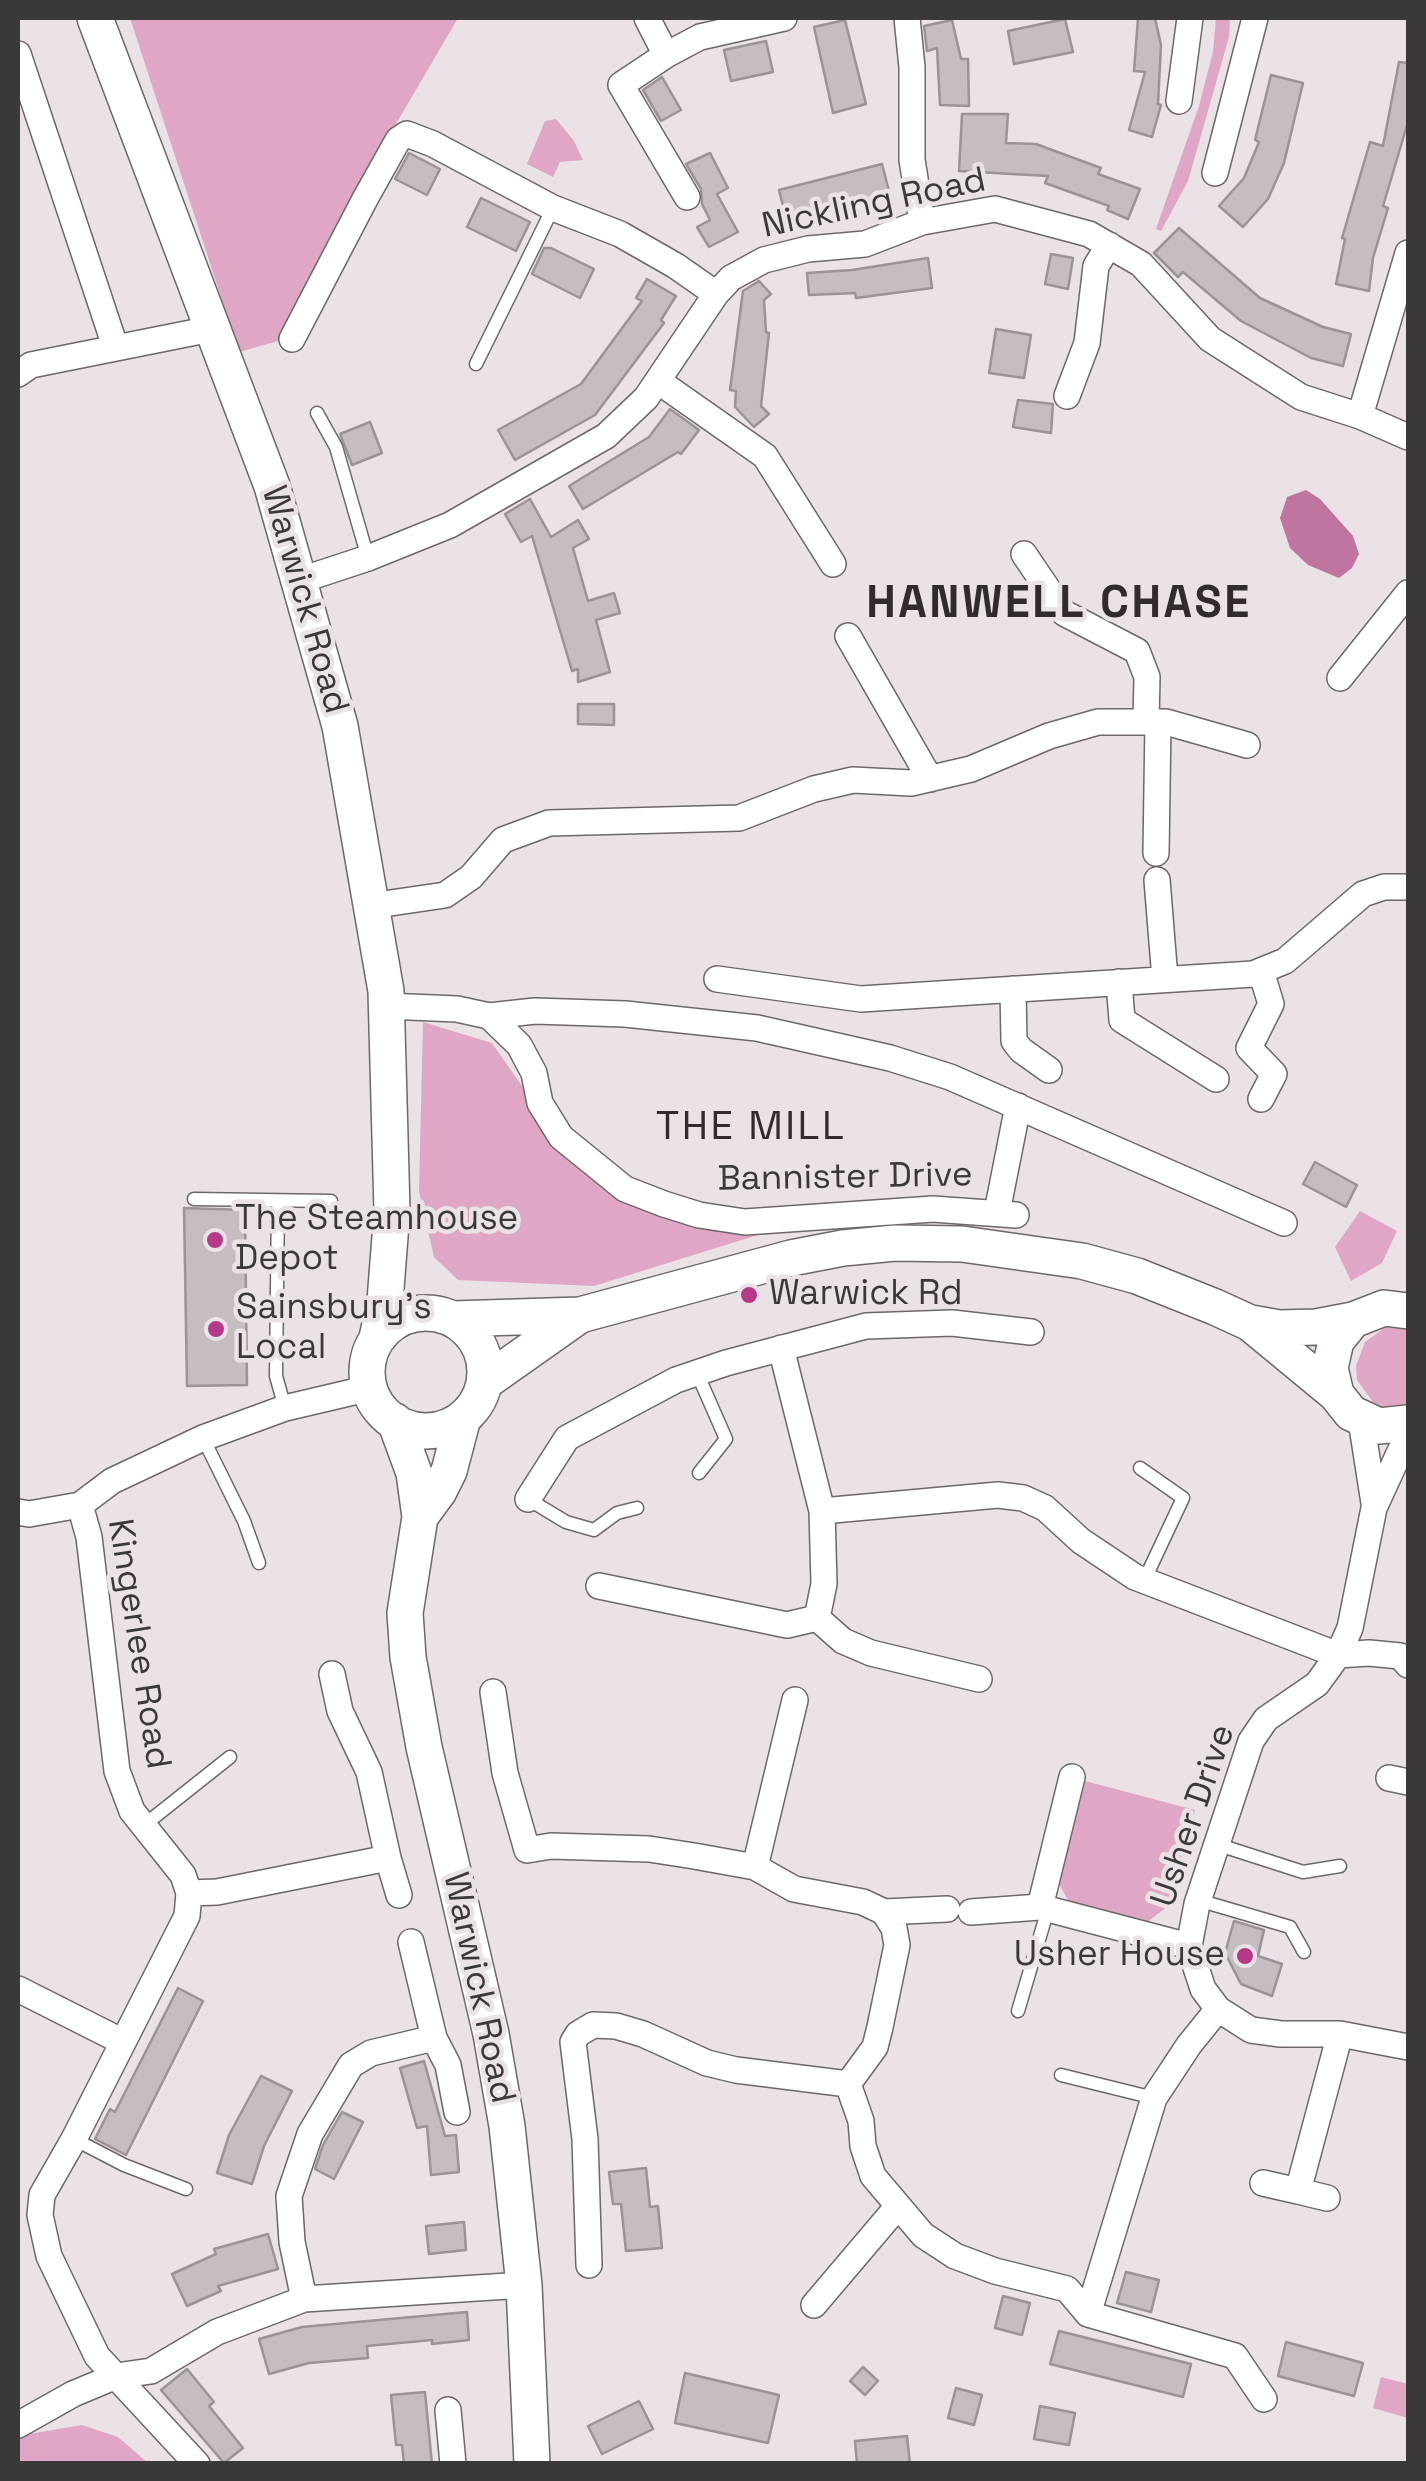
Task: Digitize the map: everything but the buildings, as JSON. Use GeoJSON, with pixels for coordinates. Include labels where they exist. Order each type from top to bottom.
{"type":"FeatureCollection","features":[{"type":"Feature","properties":{"kind":"main road","name":"Warwick Road"},"geometry":{"type":"LineString","coordinates":[[95,18],[272,486],[340,726],[386,992],[392,1211],[386,1301],[377,1338]]}},
{"type":"Feature","properties":{"kind":"main road","name":"Warwick Road"},"geometry":{"type":"LineString","coordinates":[[392,1211],[402,1260],[441,1315]]}},
{"type":"Feature","properties":{"kind":"main road"},"geometry":{"type":"LineString","coordinates":[[441,1315],[468,1330],[479,1346],[485,1382],[473,1408],[463,1418],[430,1431],[411,1428],[384,1412],[370,1388],[367,1371],[377,1338],[406,1316],[441,1315],[580,1314],[842,1248],[895,1243],[962,1244],[1082,1260],[1137,1276],[1250,1323],[1279,1328],[1316,1327],[1353,1320],[1372,1310],[1405,1305]]}},
{"type":"Feature","properties":{"kind":"main road"},"geometry":{"type":"LineString","coordinates":[[485,1382],[580,1314]]}},
{"type":"Feature","properties":{"kind":"main road"},"geometry":{"type":"LineString","coordinates":[[1336,1394],[1331,1354],[1353,1320]]}},
{"type":"Feature","properties":{"kind":"main road"},"geometry":{"type":"LineString","coordinates":[[1250,1323],[1336,1394],[1361,1420],[1379,1426],[1408,1423]]}},
{"type":"Feature","properties":{"kind":"main road","name":"Warwick Road"},"geometry":{"type":"LineString","coordinates":[[420,1517],[449,1471],[463,1418]]}},
{"type":"Feature","properties":{"kind":"main road","name":"Warwick Road"},"geometry":{"type":"LineString","coordinates":[[394,1421],[414,1472],[420,1517],[405,1613],[408,1657],[424,1747],[491,2034],[508,2126],[524,2285],[532,2464]]}},
{"type":"Feature","properties":{"kind":"street"},"geometry":{"type":"LineString","coordinates":[[647,18],[666,54]]}},
{"type":"Feature","properties":{"kind":"street"},"geometry":{"type":"LineString","coordinates":[[686,197],[621,85],[666,54],[700,37],[784,18]]}},
{"type":"Feature","properties":{"kind":"street"},"geometry":{"type":"LineString","coordinates":[[907,18],[912,67],[912,160],[922,222]]}},
{"type":"Feature","properties":{"kind":"street"},"geometry":{"type":"LineString","coordinates":[[1179,101],[1190,18]]}},
{"type":"Feature","properties":{"kind":"street"},"geometry":{"type":"LineString","coordinates":[[1215,174],[1255,18]]}},
{"type":"Feature","properties":{"kind":"street"},"geometry":{"type":"LineString","coordinates":[[18,54],[115,346]]}},
{"type":"Feature","properties":{"kind":"street"},"geometry":{"type":"LineString","coordinates":[[292,339],[398,140],[406,134],[434,144],[552,208],[620,234],[716,294]]}},
{"type":"Feature","properties":{"kind":"street","name":"Nickling Road"},"geometry":{"type":"LineString","coordinates":[[298,581],[450,525],[606,436],[646,398],[730,278],[764,260],[808,249],[865,244],[922,222],[994,209],[1089,234],[1142,264],[1210,339],[1301,397],[1408,437]]}},
{"type":"Feature","properties":{"kind":"street"},"geometry":{"type":"LineString","coordinates":[[1067,396],[1087,343],[1096,266],[1109,246]]}},
{"type":"Feature","properties":{"kind":"street"},"geometry":{"type":"LineString","coordinates":[[1360,416],[1408,252]]}},
{"type":"Feature","properties":{"kind":"street"},"geometry":{"type":"LineString","coordinates":[[18,374],[31,365],[210,329]]}},
{"type":"Feature","properties":{"kind":"street"},"geometry":{"type":"LineString","coordinates":[[658,381],[766,456],[832,564]]}},
{"type":"Feature","properties":{"kind":"street"},"geometry":{"type":"LineString","coordinates":[[1024,554],[1064,613],[1137,650],[1148,677],[1156,853]]}},
{"type":"Feature","properties":{"kind":"street"},"geometry":{"type":"LineString","coordinates":[[1340,678],[1408,593]]}},
{"type":"Feature","properties":{"kind":"street"},"geometry":{"type":"LineString","coordinates":[[848,636],[930,778]]}},
{"type":"Feature","properties":{"kind":"street"},"geometry":{"type":"LineString","coordinates":[[370,906],[445,895],[471,877],[504,840],[549,823],[739,818],[814,789],[853,780],[911,783],[971,769],[1049,736],[1098,722],[1152,722],[1246,744]]}},
{"type":"Feature","properties":{"kind":"street"},"geometry":{"type":"LineString","coordinates":[[1158,880],[1165,979]]}},
{"type":"Feature","properties":{"kind":"street"},"geometry":{"type":"LineString","coordinates":[[716,979],[861,999],[1253,974],[1285,962],[1362,894],[1384,887],[1408,887]]}},
{"type":"Feature","properties":{"kind":"street"},"geometry":{"type":"LineString","coordinates":[[1261,971],[1270,1004],[1249,1048],[1274,1074],[1261,1099]]}},
{"type":"Feature","properties":{"kind":"street"},"geometry":{"type":"LineString","coordinates":[[1119,982],[1122,1020],[1216,1078]]}},
{"type":"Feature","properties":{"kind":"street"},"geometry":{"type":"LineString","coordinates":[[1012,989],[1014,1041],[1020,1050],[1049,1070]]}},
{"type":"Feature","properties":{"kind":"street"},"geometry":{"type":"LineString","coordinates":[[386,1006],[457,1009],[489,1016],[535,1010],[625,1014],[757,1028],[890,1058],[950,1077],[1284,1223]]}},
{"type":"Feature","properties":{"kind":"street","name":"Bannister Drive"},"geometry":{"type":"LineString","coordinates":[[489,1016],[518,1046],[534,1073],[540,1103],[562,1137],[625,1189],[699,1215],[745,1222],[934,1208],[1006,1213],[1018,1106]]}},
{"type":"Feature","properties":{"kind":"street"},"geometry":{"type":"LineString","coordinates":[[528,1498],[566,1438],[624,1405],[697,1373],[866,1326],[952,1323],[1030,1332]]}},
{"type":"Feature","properties":{"kind":"street"},"geometry":{"type":"LineString","coordinates":[[781,1348],[822,1511],[824,1584],[817,1618]]}},
{"type":"Feature","properties":{"kind":"street"},"geometry":{"type":"LineString","coordinates":[[18,1512],[29,1514],[80,1505],[112,1481],[204,1438],[285,1408],[370,1388]]}},
{"type":"Feature","properties":{"kind":"street","name":"Usher Drive"},"geometry":{"type":"LineString","coordinates":[[1361,1420],[1374,1508]]}},
{"type":"Feature","properties":{"kind":"street","name":"Usher Drive"},"geometry":{"type":"LineString","coordinates":[[1218,2009],[1203,1988],[1189,1946],[1198,1900],[1216,1844],[1252,1740],[1266,1720],[1316,1684],[1338,1655],[1350,1628],[1374,1508],[1408,1434]]}},
{"type":"Feature","properties":{"kind":"street"},"geometry":{"type":"LineString","coordinates":[[822,1511],[998,1495],[1022,1498],[1045,1508],[1081,1541],[1144,1581],[1338,1655],[1368,1652],[1400,1656],[1408,1665]]}},
{"type":"Feature","properties":{"kind":"street","name":"Kingerlee Road"},"geometry":{"type":"LineString","coordinates":[[80,1505],[89,1538],[117,1771],[132,1810],[184,1875],[189,1894]]}},
{"type":"Feature","properties":{"kind":"street"},"geometry":{"type":"LineString","coordinates":[[599,1586],[787,1625],[817,1618]]}},
{"type":"Feature","properties":{"kind":"street"},"geometry":{"type":"LineString","coordinates":[[817,1618],[842,1641],[870,1652],[979,1679]]}},
{"type":"Feature","properties":{"kind":"street"},"geometry":{"type":"LineString","coordinates":[[332,1674],[340,1711],[369,1772],[399,1895]]}},
{"type":"Feature","properties":{"kind":"street"},"geometry":{"type":"LineString","coordinates":[[493,1692],[506,1773],[527,1850],[550,1846],[650,1849],[755,1867],[794,1889],[863,1902],[884,1912],[1044,1908],[1189,1946]]}},
{"type":"Feature","properties":{"kind":"street"},"geometry":{"type":"LineString","coordinates":[[755,1867],[795,1700]]}},
{"type":"Feature","properties":{"kind":"street"},"geometry":{"type":"LineString","coordinates":[[1044,1908],[1072,1776]]}},
{"type":"Feature","properties":{"kind":"street"},"geometry":{"type":"LineString","coordinates":[[197,2464],[97,2356],[29,2212],[74,2139],[124,2042],[187,1916],[189,1894],[217,1892],[388,1858]]}},
{"type":"Feature","properties":{"kind":"street"},"geometry":{"type":"LineString","coordinates":[[848,2084],[875,2047],[880,2027],[896,1945],[894,1928],[884,1912]]}},
{"type":"Feature","properties":{"kind":"street"},"geometry":{"type":"LineString","coordinates":[[412,1942],[434,2038],[448,2065],[457,2112]]}},
{"type":"Feature","properties":{"kind":"street"},"geometry":{"type":"LineString","coordinates":[[18,1989],[124,2042]]}},
{"type":"Feature","properties":{"kind":"street"},"geometry":{"type":"LineString","coordinates":[[1088,2314],[1154,2098],[1218,2009],[1250,2030],[1340,2034],[1408,2047]]}},
{"type":"Feature","properties":{"kind":"street"},"geometry":{"type":"LineString","coordinates":[[590,2265],[585,2139],[572,2042],[578,2034],[594,2025],[616,2026],[708,2063],[736,2070],[848,2084]]}},
{"type":"Feature","properties":{"kind":"street"},"geometry":{"type":"LineString","coordinates":[[1298,2191],[1340,2034]]}},
{"type":"Feature","properties":{"kind":"street"},"geometry":{"type":"LineString","coordinates":[[304,2300],[292,2242],[289,2196],[310,2134],[350,2065],[371,2053],[434,2038]]}},
{"type":"Feature","properties":{"kind":"street"},"geometry":{"type":"LineString","coordinates":[[848,2084],[873,2176],[923,2235],[955,2256],[994,2271],[1067,2289],[1088,2314],[1235,2356],[1264,2399]]}},
{"type":"Feature","properties":{"kind":"street"},"geometry":{"type":"LineString","coordinates":[[1263,2183],[1327,2198]]}},
{"type":"Feature","properties":{"kind":"street"},"geometry":{"type":"LineString","coordinates":[[814,2306],[898,2206]]}},
{"type":"Feature","properties":{"kind":"street"},"geometry":{"type":"LineString","coordinates":[[18,2425],[73,2394],[116,2376],[151,2371],[217,2332],[304,2300],[524,2285]]}},
{"type":"Feature","properties":{"kind":"street"},"geometry":{"type":"LineString","coordinates":[[448,2410],[453,2464]]}},
{"type":"Feature","properties":{"kind":"lane"},"geometry":{"type":"LineString","coordinates":[[476,364],[552,208]]}},
{"type":"Feature","properties":{"kind":"lane"},"geometry":{"type":"LineString","coordinates":[[318,413],[336,447],[368,558]]}},
{"type":"Feature","properties":{"kind":"lane"},"geometry":{"type":"LineString","coordinates":[[194,1200],[331,1200]]}},
{"type":"Feature","properties":{"kind":"lane"},"geometry":{"type":"LineString","coordinates":[[278,1201],[276,1376],[285,1408]]}},
{"type":"Feature","properties":{"kind":"lane"},"geometry":{"type":"LineString","coordinates":[[697,1373],[726,1439],[699,1472]]}},
{"type":"Feature","properties":{"kind":"lane"},"geometry":{"type":"LineString","coordinates":[[204,1438],[244,1521],[259,1563]]}},
{"type":"Feature","properties":{"kind":"lane"},"geometry":{"type":"LineString","coordinates":[[1140,1468],[1182,1498],[1144,1581]]}},
{"type":"Feature","properties":{"kind":"lane"},"geometry":{"type":"LineString","coordinates":[[528,1498],[566,1522],[594,1530],[617,1513],[636,1508]]}},
{"type":"Feature","properties":{"kind":"lane"},"geometry":{"type":"LineString","coordinates":[[143,1826],[230,1757]]}},
{"type":"Feature","properties":{"kind":"lane"},"geometry":{"type":"LineString","coordinates":[[1216,1844],[1303,1872],[1340,1866]]}},
{"type":"Feature","properties":{"kind":"lane"},"geometry":{"type":"LineString","coordinates":[[1198,1900],[1290,1926],[1304,1952]]}},
{"type":"Feature","properties":{"kind":"lane"},"geometry":{"type":"LineString","coordinates":[[1018,2012],[1044,1908]]}},
{"type":"Feature","properties":{"kind":"lane"},"geometry":{"type":"LineString","coordinates":[[1061,2075],[1154,2098]]}},
{"type":"Feature","properties":{"kind":"lane"},"geometry":{"type":"LineString","coordinates":[[74,2139],[124,2165],[186,2189]]}},
{"type":"Feature","properties":{"kind":"shaded area"},"geometry":{"type":"Polygon","coordinates":[[[130,18],[458,18],[278,341],[239,352],[130,18]]]}},
{"type":"Feature","properties":{"kind":"shaded area"},"geometry":{"type":"Polygon","coordinates":[[[1216,18],[1230,18],[1229,37],[1188,181],[1161,231],[1156,229],[1199,106],[1213,52],[1216,18]]]}},
{"type":"Feature","properties":{"kind":"shaded area"},"geometry":{"type":"Polygon","coordinates":[[[556,119],[583,160],[560,162],[553,177],[527,164],[545,121],[556,119]]]}},
{"type":"Feature","properties":{"kind":"shaded area"},"geometry":{"type":"Polygon","coordinates":[[[1306,490],[1320,499],[1353,536],[1359,554],[1352,568],[1339,578],[1308,565],[1290,548],[1280,518],[1287,497],[1306,490]]]}},
{"type":"Feature","properties":{"kind":"shaded area"},"geometry":{"type":"Polygon","coordinates":[[[423,1022],[492,1043],[578,1166],[764,1233],[594,1286],[458,1280],[434,1257],[419,1191],[423,1022]]]}},
{"type":"Feature","properties":{"kind":"shaded area"},"geometry":{"type":"Polygon","coordinates":[[[1360,1211],[1397,1231],[1382,1263],[1351,1281],[1335,1247],[1360,1211]]]}},
{"type":"Feature","properties":{"kind":"shaded area"},"geometry":{"type":"Polygon","coordinates":[[[1408,1326],[1408,1409],[1385,1408],[1373,1402],[1357,1380],[1356,1366],[1365,1342],[1386,1327],[1408,1326]]]}},
{"type":"Feature","properties":{"kind":"shaded area"},"geometry":{"type":"Polygon","coordinates":[[[1085,1781],[1195,1810],[1167,1907],[1146,1923],[1069,1902],[1058,1882],[1085,1781]]]}},
{"type":"Feature","properties":{"kind":"shaded area"},"geometry":{"type":"Polygon","coordinates":[[[1381,2377],[1408,2384],[1408,2418],[1373,2408],[1381,2377]]]}},
{"type":"Feature","properties":{"kind":"shaded area"},"geometry":{"type":"Polygon","coordinates":[[[82,2425],[118,2437],[148,2463],[18,2463],[18,2438],[23,2435],[82,2425]]]}},
{"type":"Feature","properties":{"kind":"place","name":"The Steamhouse Depot"},"geometry":{"type":"Point","coordinates":[215,1240]}},
{"type":"Feature","properties":{"kind":"place","name":"Warwick Rd"},"geometry":{"type":"Point","coordinates":[749,1295]}},
{"type":"Feature","properties":{"kind":"place","name":"Sainsbury's Local"},"geometry":{"type":"Point","coordinates":[216,1329]}},
{"type":"Feature","properties":{"kind":"place","name":"Usher House"},"geometry":{"type":"Point","coordinates":[1245,1956]}},
{"type":"Feature","properties":{"kind":"district","name":"HANWELL CHASE"},"geometry":{"type":"Point","coordinates":[1059,605]}},
{"type":"Feature","properties":{"kind":"district","name":"THE MILL"},"geometry":{"type":"Point","coordinates":[751,1128]}}]}
